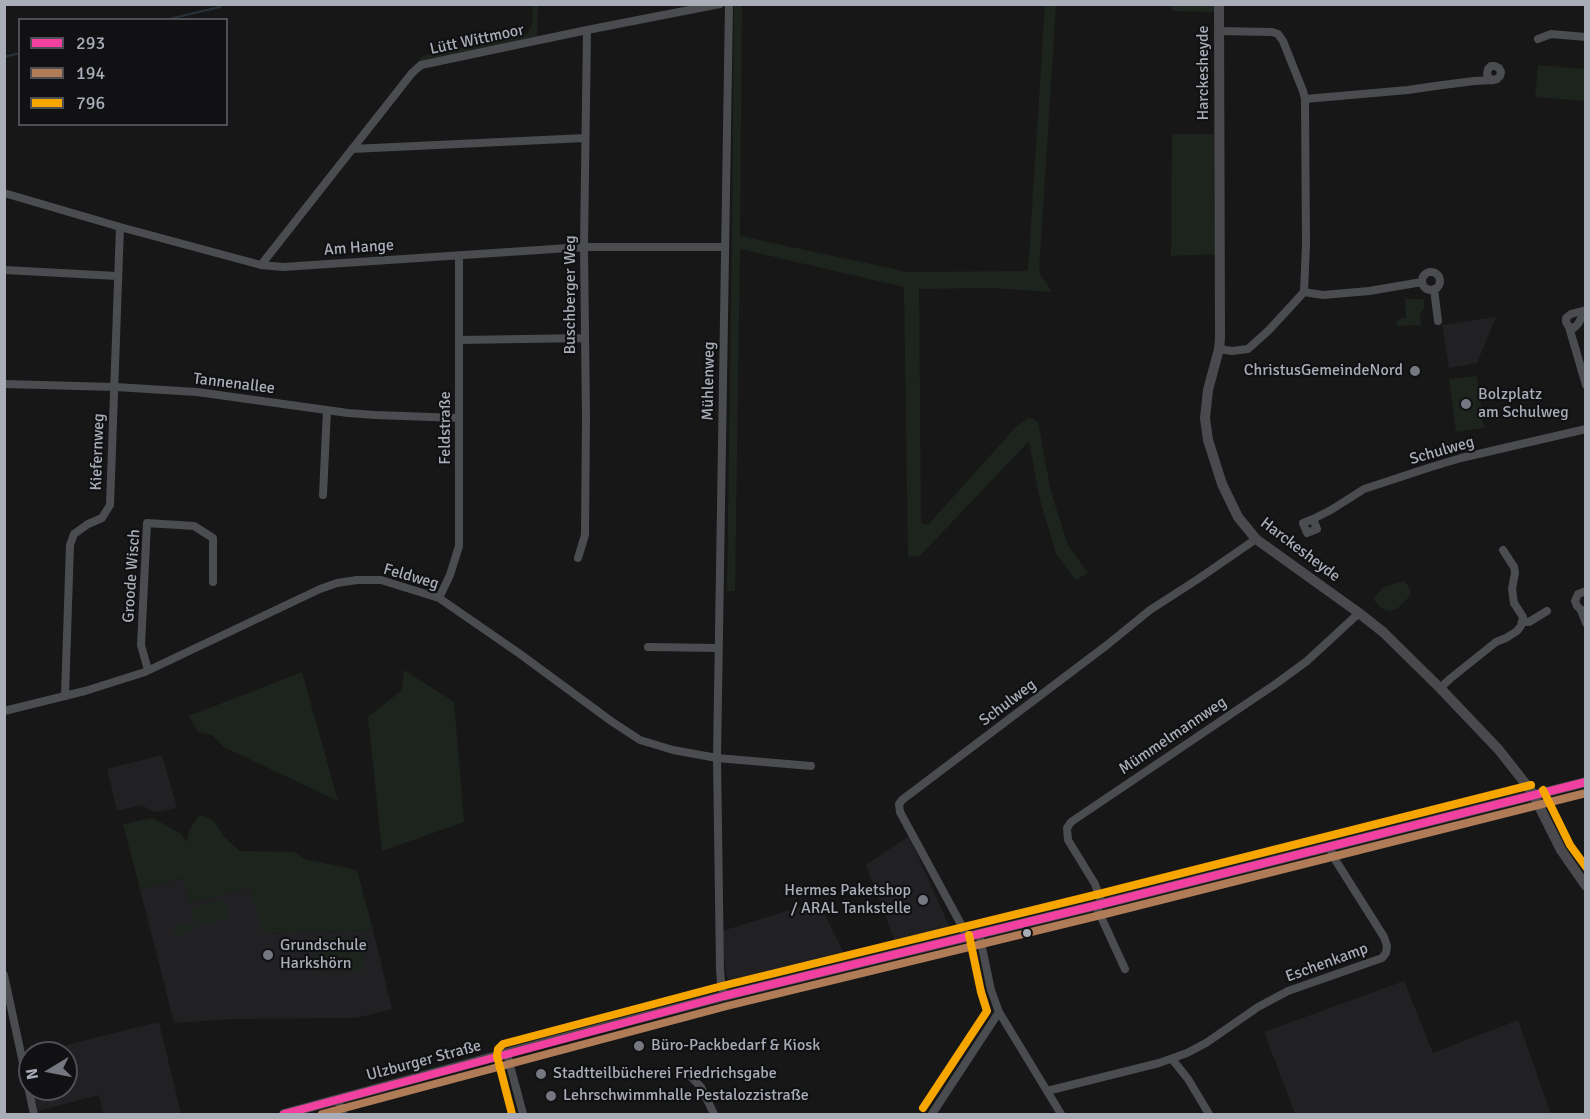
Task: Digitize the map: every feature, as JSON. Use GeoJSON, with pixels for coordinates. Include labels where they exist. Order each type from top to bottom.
{"type":"FeatureCollection","features":[{"type":"Feature","properties":{"kind":"main road","name":"Harckesheyde"},"geometry":{"type":"LineString","coordinates":[[1219,4],[1219,349],[1208,390],[1205,418],[1208,440],[1222,484],[1238,518],[1256,539],[1383,632],[1507,758],[1534,795],[1561,850],[1586,886]]}},
{"type":"Feature","properties":{"kind":"main road","name":"Ulzburger Straße"},"geometry":{"type":"LineString","coordinates":[[284,1114],[724,996],[1099,905],[1586,782]]}},
{"type":"Feature","properties":{"kind":"street","name":"Lütt Wittmoor"},"geometry":{"type":"LineString","coordinates":[[261,265],[412,73],[421,66],[720,4]]}},
{"type":"Feature","properties":{"kind":"street","name":"Mühlenweg"},"geometry":{"type":"LineString","coordinates":[[724,996],[720,969],[717,758],[729,4]]}},
{"type":"Feature","properties":{"kind":"street","name":"Buschberger Weg"},"geometry":{"type":"LineString","coordinates":[[578,558],[585,535],[584,247],[587,30]]}},
{"type":"Feature","properties":{"kind":"street"},"geometry":{"type":"LineString","coordinates":[[1219,31],[1278,34],[1303,91],[1305,99],[1306,252],[1304,292],[1248,350],[1219,349]]}},
{"type":"Feature","properties":{"kind":"street"},"geometry":{"type":"LineString","coordinates":[[1538,39],[1551,34],[1586,37]]}},
{"type":"Feature","properties":{"kind":"street"},"geometry":{"type":"LineString","coordinates":[[1305,99],[1493,80]]}},
{"type":"Feature","properties":{"kind":"street"},"geometry":{"type":"LineString","coordinates":[[352,149],[585,138]]}},
{"type":"Feature","properties":{"kind":"street","name":"Am Hange"},"geometry":{"type":"LineString","coordinates":[[4,193],[261,265],[283,267],[584,247],[725,247]]}},
{"type":"Feature","properties":{"kind":"street","name":"Kiefernweg"},"geometry":{"type":"LineString","coordinates":[[65,696],[70,544],[74,534],[102,518],[110,505],[120,227]]}},
{"type":"Feature","properties":{"kind":"street","name":"Feldstraße"},"geometry":{"type":"LineString","coordinates":[[439,598],[450,575],[459,546],[459,255]]}},
{"type":"Feature","properties":{"kind":"street"},"geometry":{"type":"LineString","coordinates":[[4,270],[117,276]]}},
{"type":"Feature","properties":{"kind":"street"},"geometry":{"type":"LineString","coordinates":[[1434,289],[1426,289],[1422,282],[1427,273],[1432,272],[1439,278],[1439,283],[1434,289],[1438,321]]}},
{"type":"Feature","properties":{"kind":"street"},"geometry":{"type":"LineString","coordinates":[[1304,292],[1323,295],[1369,291],[1422,282]]}},
{"type":"Feature","properties":{"kind":"street"},"geometry":{"type":"LineString","coordinates":[[1585,310],[1571,314],[1566,318],[1566,322],[1586,385]]}},
{"type":"Feature","properties":{"kind":"street"},"geometry":{"type":"LineString","coordinates":[[459,340],[585,338]]}},
{"type":"Feature","properties":{"kind":"street","name":"Tannenallee"},"geometry":{"type":"LineString","coordinates":[[4,384],[197,392],[375,415],[459,418]]}},
{"type":"Feature","properties":{"kind":"street"},"geometry":{"type":"LineString","coordinates":[[323,495],[327,410]]}},
{"type":"Feature","properties":{"kind":"street","name":"Schulweg"},"geometry":{"type":"LineString","coordinates":[[1313,519],[1365,489],[1420,470],[1461,458],[1586,429]]}},
{"type":"Feature","properties":{"kind":"street","name":"Groode Wisch"},"geometry":{"type":"LineString","coordinates":[[148,670],[141,645],[147,523],[194,526],[213,538],[213,582]]}},
{"type":"Feature","properties":{"kind":"street","name":"Schulweg"},"geometry":{"type":"LineString","coordinates":[[966,936],[900,812],[899,804],[1107,645],[1149,610],[1256,539]]}},
{"type":"Feature","properties":{"kind":"street"},"geometry":{"type":"LineString","coordinates":[[1440,688],[1496,642],[1517,631],[1522,622],[1522,617],[1514,603],[1512,589],[1514,567],[1503,550]]}},
{"type":"Feature","properties":{"kind":"street","name":"Feldweg"},"geometry":{"type":"LineString","coordinates":[[4,711],[116,682],[148,670],[337,583],[381,580],[439,598],[520,654],[611,722],[640,740],[673,750],[717,758]]}},
{"type":"Feature","properties":{"kind":"street"},"geometry":{"type":"LineString","coordinates":[[1586,591],[1576,597],[1576,603],[1583,610],[1586,623]]}},
{"type":"Feature","properties":{"kind":"street"},"geometry":{"type":"LineString","coordinates":[[1522,622],[1529,621],[1547,611]]}},
{"type":"Feature","properties":{"kind":"street","name":"Mümmelmannweg"},"geometry":{"type":"LineString","coordinates":[[1125,969],[1099,905],[1095,884],[1068,840],[1067,828],[1071,822],[1277,684],[1307,661],[1359,613]]}},
{"type":"Feature","properties":{"kind":"street"},"geometry":{"type":"LineString","coordinates":[[648,647],[718,648]]}},
{"type":"Feature","properties":{"kind":"street"},"geometry":{"type":"LineString","coordinates":[[717,758],[811,766]]}},
{"type":"Feature","properties":{"kind":"street","name":"Eschenkamp"},"geometry":{"type":"LineString","coordinates":[[1172,1059],[1206,1043],[1258,1007],[1288,991],[1377,960],[1386,953],[1387,946],[1384,937],[1329,847]]}},
{"type":"Feature","properties":{"kind":"street"},"geometry":{"type":"LineString","coordinates":[[979,933],[991,990],[999,1012],[1061,1114]]}},
{"type":"Feature","properties":{"kind":"street"},"geometry":{"type":"LineString","coordinates":[[4,975],[34,1114]]}},
{"type":"Feature","properties":{"kind":"street"},"geometry":{"type":"LineString","coordinates":[[932,1114],[999,1012]]}},
{"type":"Feature","properties":{"kind":"street"},"geometry":{"type":"LineString","coordinates":[[507,1053],[523,1114]]}},
{"type":"Feature","properties":{"kind":"street"},"geometry":{"type":"LineString","coordinates":[[1047,1091],[1172,1059],[1188,1079],[1209,1114]]}},
{"type":"Feature","properties":{"kind":"street"},"geometry":{"type":"LineString","coordinates":[[688,1075],[701,1087],[714,1114]]}},
{"type":"Feature","properties":{"kind":"street"},"geometry":{"type":"LineString","coordinates":[[338,1100],[343,1114]]}},
{"type":"Feature","properties":{"kind":"shaded area"},"geometry":{"type":"Polygon","coordinates":[[[533,5],[538,5],[537,37],[417,63],[423,56],[527,34],[532,25],[533,5]]]}},
{"type":"Feature","properties":{"kind":"shaded area"},"geometry":{"type":"Polygon","coordinates":[[[734,5],[742,5],[740,236],[908,272],[1028,271],[1045,5],[1056,5],[1039,272],[1052,292],[991,288],[919,289],[921,523],[928,525],[1015,428],[1029,417],[1038,422],[1051,492],[1068,545],[1088,573],[1076,580],[1056,554],[1039,496],[1029,441],[920,556],[908,557],[904,287],[740,249],[735,591],[727,591],[734,5]]]}},
{"type":"Feature","properties":{"kind":"shaded area"},"geometry":{"type":"Polygon","coordinates":[[[1172,5],[1214,5],[1214,12],[1172,11],[1172,5]]]}},
{"type":"Feature","properties":{"kind":"shaded area"},"geometry":{"type":"Polygon","coordinates":[[[1538,65],[1585,69],[1585,101],[1535,97],[1538,65]]]}},
{"type":"Feature","properties":{"kind":"shaded area"},"geometry":{"type":"Polygon","coordinates":[[[1172,134],[1214,134],[1215,254],[1171,256],[1172,134]]]}},
{"type":"Feature","properties":{"kind":"shaded area"},"geometry":{"type":"Polygon","coordinates":[[[1405,299],[1424,300],[1424,309],[1420,313],[1421,325],[1397,326],[1399,319],[1406,318],[1405,299]]]}},
{"type":"Feature","properties":{"kind":"shaded area"},"geometry":{"type":"Polygon","coordinates":[[[1496,317],[1477,363],[1449,368],[1442,325],[1496,317]]]}},
{"type":"Feature","properties":{"kind":"shaded area","name":"Bolzplatz am Schulweg"},"geometry":{"type":"Polygon","coordinates":[[[1477,376],[1484,428],[1456,432],[1449,379],[1477,376]]]}},
{"type":"Feature","properties":{"kind":"shaded area"},"geometry":{"type":"Polygon","coordinates":[[[1404,581],[1410,588],[1411,595],[1397,609],[1389,611],[1381,608],[1373,599],[1384,587],[1404,581]]]}},
{"type":"Feature","properties":{"kind":"shaded area"},"geometry":{"type":"Polygon","coordinates":[[[404,670],[454,702],[464,822],[382,851],[368,717],[402,690],[404,670]]]}},
{"type":"Feature","properties":{"kind":"shaded area"},"geometry":{"type":"Polygon","coordinates":[[[302,672],[338,801],[224,747],[212,735],[198,732],[189,716],[302,672]]]}},
{"type":"Feature","properties":{"kind":"shaded area"},"geometry":{"type":"Polygon","coordinates":[[[162,755],[177,808],[156,812],[140,805],[117,811],[107,769],[162,755]]]}},
{"type":"Feature","properties":{"kind":"shaded area"},"geometry":{"type":"Polygon","coordinates":[[[200,815],[214,821],[223,836],[240,851],[295,852],[304,859],[357,870],[373,930],[263,934],[250,888],[190,903],[183,878],[140,889],[123,824],[153,818],[181,834],[187,842],[189,830],[200,815]]]}},
{"type":"Feature","properties":{"kind":"shaded area"},"geometry":{"type":"Polygon","coordinates":[[[909,836],[952,932],[897,947],[866,865],[909,836]]]}},
{"type":"Feature","properties":{"kind":"shaded area","name":"Grundschule Harkshörn"},"geometry":{"type":"Polygon","coordinates":[[[183,878],[190,903],[250,888],[264,934],[373,930],[392,1009],[356,1018],[233,1019],[174,1023],[140,889],[183,878]]]}},
{"type":"Feature","properties":{"kind":"shaded area"},"geometry":{"type":"Polygon","coordinates":[[[224,899],[229,918],[196,926],[191,908],[224,899]]]}},
{"type":"Feature","properties":{"kind":"shaded area"},"geometry":{"type":"Polygon","coordinates":[[[812,903],[820,905],[846,957],[732,985],[726,975],[722,931],[812,903]]]}},
{"type":"Feature","properties":{"kind":"shaded area"},"geometry":{"type":"Polygon","coordinates":[[[189,923],[191,931],[175,936],[173,927],[189,923]]]}},
{"type":"Feature","properties":{"kind":"shaded area"},"geometry":{"type":"Polygon","coordinates":[[[364,938],[365,971],[315,972],[314,939],[364,938]]]}},
{"type":"Feature","properties":{"kind":"shaded area"},"geometry":{"type":"Polygon","coordinates":[[[1404,981],[1433,1053],[1518,1020],[1551,1114],[1295,1114],[1264,1032],[1404,981]]]}},
{"type":"Feature","properties":{"kind":"shaded area"},"geometry":{"type":"Polygon","coordinates":[[[159,1022],[181,1114],[103,1114],[99,1095],[78,1101],[78,1042],[159,1022]]]}},
{"type":"Feature","properties":{"kind":"shaded area"},"geometry":{"type":"Polygon","coordinates":[[[36,1101],[76,1101],[38,1111],[36,1101]]]}},
{"type":"Feature","properties":{"kind":"waterway"},"geometry":{"type":"LineString","coordinates":[[173,18],[220,7],[220,4]]}},
{"type":"Feature","properties":{"kind":"waterway"},"geometry":{"type":"LineString","coordinates":[[4,57],[18,54]]}},
{"type":"Feature","properties":{"kind":"transit line","name":"293"},"geometry":{"type":"LineString","coordinates":[[284,1114],[724,996],[1586,782]]}},
{"type":"Feature","properties":{"kind":"transit line","name":"796"},"geometry":{"type":"LineString","coordinates":[[512,1114],[497,1056],[498,1049],[503,1044],[722,986],[1531,785]]}},
{"type":"Feature","properties":{"kind":"transit line","name":"796"},"geometry":{"type":"LineString","coordinates":[[1543,790],[1570,845],[1586,867]]}},
{"type":"Feature","properties":{"kind":"transit line","name":"194"},"geometry":{"type":"LineString","coordinates":[[322,1114],[727,1006],[1586,793]]}},
{"type":"Feature","properties":{"kind":"transit line","name":"796"},"geometry":{"type":"LineString","coordinates":[[923,1108],[987,1011],[969,935]]}},
{"type":"Feature","properties":{"kind":"place","name":"ChristusGemeindeNord"},"geometry":{"type":"Point","coordinates":[1415,371]}},
{"type":"Feature","properties":{"kind":"place","name":"Bolzplatz am Schulweg"},"geometry":{"type":"Point","coordinates":[1466,404]}},
{"type":"Feature","properties":{"kind":"place","name":"Hermes Paketshop / ARAL Tankstelle"},"geometry":{"type":"Point","coordinates":[923,900]}},
{"type":"Feature","properties":{"kind":"place","name":"Grundschule Harkshörn"},"geometry":{"type":"Point","coordinates":[268,955]}},
{"type":"Feature","properties":{"kind":"place","name":"Büro-Packbedarf & Kiosk"},"geometry":{"type":"Point","coordinates":[639,1046]}},
{"type":"Feature","properties":{"kind":"place","name":"Stadtteilbücherei Friedrichsgabe"},"geometry":{"type":"Point","coordinates":[541,1074]}},
{"type":"Feature","properties":{"kind":"place","name":"Lehrschwimmhalle Pestalozzistraße"},"geometry":{"type":"Point","coordinates":[551,1096]}}]}
